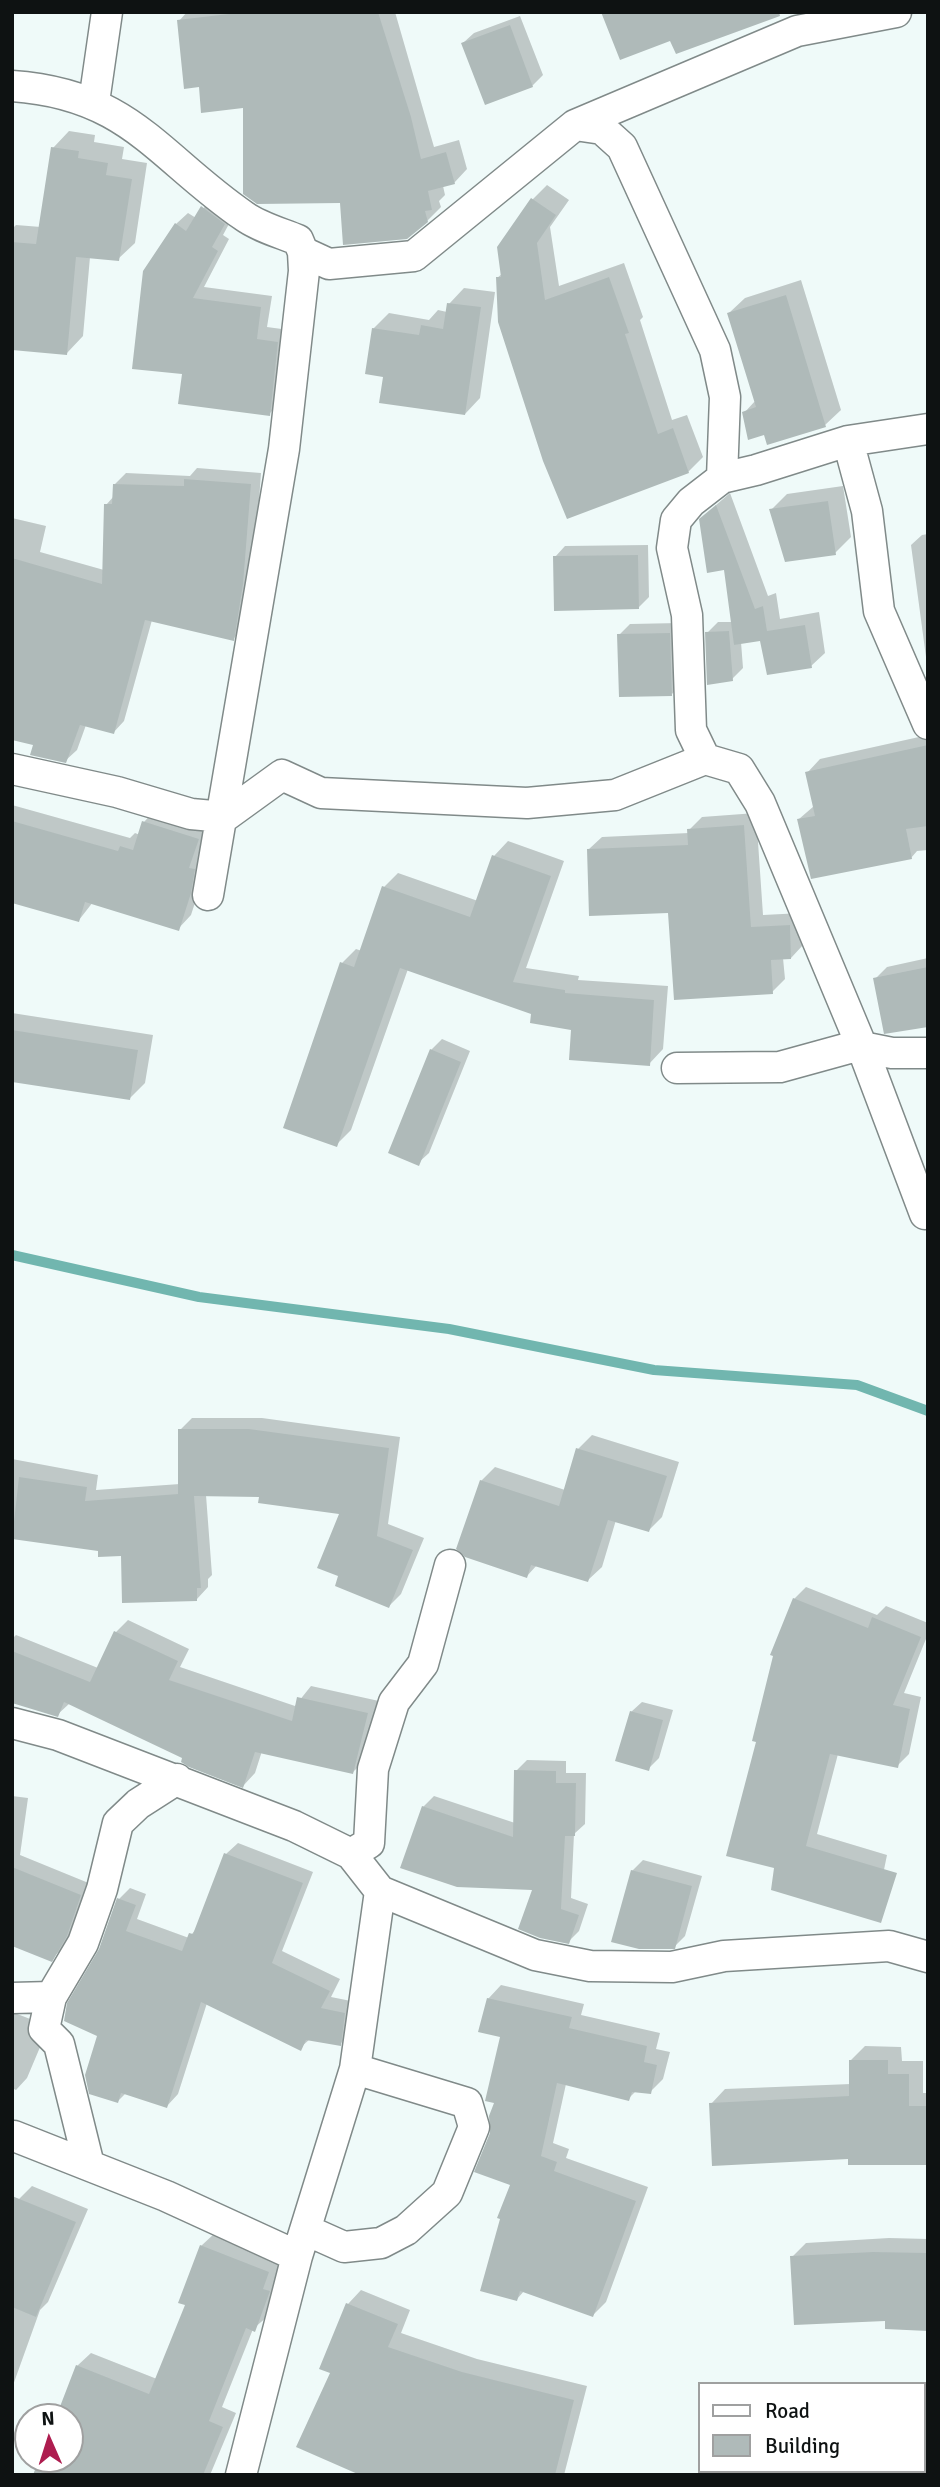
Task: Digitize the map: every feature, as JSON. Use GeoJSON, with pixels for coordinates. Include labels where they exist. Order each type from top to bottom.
{"type":"FeatureCollection","features":[{"type":"Feature","properties":{"kind":"street"},"geometry":{"type":"LineString","coordinates":[[94,102],[107,12]]}},
{"type":"Feature","properties":{"kind":"street"},"geometry":{"type":"LineString","coordinates":[[303,252],[329,264],[414,256],[575,125],[797,31],[896,12]]}},
{"type":"Feature","properties":{"kind":"street"},"geometry":{"type":"LineString","coordinates":[[12,86],[94,102],[143,131],[245,218],[298,240],[303,252],[304,271],[284,449],[224,817],[208,895]]}},
{"type":"Feature","properties":{"kind":"street"},"geometry":{"type":"LineString","coordinates":[[575,125],[602,130],[622,147],[715,351],[725,397],[722,478]]}},
{"type":"Feature","properties":{"kind":"street"},"geometry":{"type":"LineString","coordinates":[[705,759],[691,730],[687,615],[672,548],[676,520],[691,502],[722,478],[848,441],[928,429]]}},
{"type":"Feature","properties":{"kind":"street"},"geometry":{"type":"LineString","coordinates":[[848,441],[867,511],[879,611],[928,724]]}},
{"type":"Feature","properties":{"kind":"street"},"geometry":{"type":"LineString","coordinates":[[12,769],[117,792],[191,814],[224,817],[282,775],[321,793],[527,803],[615,795],[705,759],[739,769],[760,803],[862,1047],[925,1214]]}},
{"type":"Feature","properties":{"kind":"street"},"geometry":{"type":"LineString","coordinates":[[677,1068],[780,1067],[849,1048],[862,1047],[892,1053],[928,1053]]}},
{"type":"Feature","properties":{"kind":"street"},"geometry":{"type":"LineString","coordinates":[[351,1854],[369,1843],[373,1769],[394,1702],[423,1664],[450,1565]]}},
{"type":"Feature","properties":{"kind":"street"},"geometry":{"type":"LineString","coordinates":[[12,1723],[58,1735],[294,1826],[351,1854],[380,1891],[536,1955],[590,1966],[673,1967],[724,1956],[889,1946],[928,1957]]}},
{"type":"Feature","properties":{"kind":"street"},"geometry":{"type":"LineString","coordinates":[[89,2165],[59,2044],[44,2029],[51,1997],[83,1943],[118,1824],[138,1804],[177,1779]]}},
{"type":"Feature","properties":{"kind":"street"},"geometry":{"type":"LineString","coordinates":[[241,2475],[301,2243],[355,2069],[380,1891]]}},
{"type":"Feature","properties":{"kind":"street"},"geometry":{"type":"LineString","coordinates":[[12,1998],[51,1997]]}},
{"type":"Feature","properties":{"kind":"street"},"geometry":{"type":"LineString","coordinates":[[14,2136],[166,2196],[301,2243],[344,2247],[381,2243],[406,2230],[447,2193],[474,2127],[467,2103],[355,2069]]}},
{"type":"Feature","properties":{"kind":"building"},"geometry":{"type":"Polygon","coordinates":[[[246,12],[378,12],[411,117],[421,159],[446,152],[455,184],[428,191],[432,210],[425,211],[428,222],[407,239],[343,245],[340,203],[257,204],[243,194],[243,108],[201,113],[199,87],[184,89],[177,20],[246,12]]]}},
{"type":"Feature","properties":{"kind":"building"},"geometry":{"type":"Polygon","coordinates":[[[601,12],[779,12],[780,16],[676,54],[670,41],[620,60],[601,12]]]}},
{"type":"Feature","properties":{"kind":"building"},"geometry":{"type":"Polygon","coordinates":[[[510,25],[533,87],[485,105],[461,43],[510,25]]]}},
{"type":"Feature","properties":{"kind":"building"},"geometry":{"type":"Polygon","coordinates":[[[51,147],[79,151],[78,158],[108,163],[106,175],[132,179],[119,261],[76,257],[67,355],[12,350],[12,242],[36,244],[51,147]]]}},
{"type":"Feature","properties":{"kind":"building"},"geometry":{"type":"Polygon","coordinates":[[[531,198],[556,215],[537,243],[545,300],[609,277],[629,333],[625,334],[658,434],[673,428],[689,473],[567,519],[543,461],[498,322],[496,277],[501,277],[497,247],[531,198]]]}},
{"type":"Feature","properties":{"kind":"building"},"geometry":{"type":"Polygon","coordinates":[[[201,206],[225,224],[212,247],[218,251],[193,298],[261,307],[257,339],[278,342],[270,416],[178,404],[182,374],[132,369],[143,271],[175,223],[186,231],[201,206]]]}},
{"type":"Feature","properties":{"kind":"building"},"geometry":{"type":"Polygon","coordinates":[[[786,295],[826,427],[767,445],[764,435],[748,440],[742,412],[756,407],[727,313],[786,295]]]}},
{"type":"Feature","properties":{"kind":"building"},"geometry":{"type":"Polygon","coordinates":[[[447,303],[481,307],[465,415],[379,403],[383,377],[365,374],[372,328],[419,335],[421,325],[443,329],[447,303]]]}},
{"type":"Feature","properties":{"kind":"building"},"geometry":{"type":"Polygon","coordinates":[[[184,479],[251,484],[243,584],[234,641],[145,620],[114,734],[80,725],[66,763],[30,755],[33,745],[12,740],[12,558],[102,584],[104,504],[112,504],[113,484],[184,486],[184,479]]]}},
{"type":"Feature","properties":{"kind":"building"},"geometry":{"type":"Polygon","coordinates":[[[828,501],[836,555],[785,562],[769,509],[828,501]]]}},
{"type":"Feature","properties":{"kind":"building"},"geometry":{"type":"Polygon","coordinates":[[[716,505],[755,609],[763,606],[767,631],[805,625],[812,668],[767,675],[760,641],[734,645],[724,570],[707,573],[699,519],[716,505]]]}},
{"type":"Feature","properties":{"kind":"building"},"geometry":{"type":"Polygon","coordinates":[[[638,555],[639,609],[554,611],[553,556],[638,555]]]}},
{"type":"Feature","properties":{"kind":"building"},"geometry":{"type":"Polygon","coordinates":[[[729,631],[733,681],[707,685],[705,632],[729,631]]]}},
{"type":"Feature","properties":{"kind":"building"},"geometry":{"type":"Polygon","coordinates":[[[670,633],[672,696],[619,697],[617,634],[670,633]]]}},
{"type":"Feature","properties":{"kind":"building"},"geometry":{"type":"Polygon","coordinates":[[[928,745],[928,826],[906,829],[912,859],[811,879],[797,819],[815,816],[805,772],[928,745]]]}},
{"type":"Feature","properties":{"kind":"building"},"geometry":{"type":"Polygon","coordinates":[[[12,821],[118,851],[120,846],[133,850],[142,821],[199,839],[189,868],[195,869],[191,893],[179,931],[85,902],[79,922],[12,903],[12,821]]]}},
{"type":"Feature","properties":{"kind":"building"},"geometry":{"type":"Polygon","coordinates":[[[744,825],[751,927],[790,925],[791,959],[771,960],[773,994],[674,1000],[668,913],[589,916],[587,849],[688,845],[687,829],[744,825]]]}},
{"type":"Feature","properties":{"kind":"building"},"geometry":{"type":"Polygon","coordinates":[[[492,855],[551,876],[513,982],[565,990],[565,993],[654,1000],[650,1066],[569,1060],[571,1030],[530,1023],[531,1014],[400,968],[337,1147],[283,1128],[340,962],[354,967],[382,886],[470,917],[492,855]]]}},
{"type":"Feature","properties":{"kind":"building"},"geometry":{"type":"Polygon","coordinates":[[[928,967],[928,1027],[884,1034],[873,978],[928,967]]]}},
{"type":"Feature","properties":{"kind":"building"},"geometry":{"type":"Polygon","coordinates":[[[12,1030],[138,1050],[130,1100],[12,1082],[12,1030]]]}},
{"type":"Feature","properties":{"kind":"building"},"geometry":{"type":"Polygon","coordinates":[[[430,1049],[461,1062],[419,1166],[388,1153],[430,1049]]]}},
{"type":"Feature","properties":{"kind":"building"},"geometry":{"type":"Polygon","coordinates":[[[178,1429],[249,1429],[389,1448],[377,1536],[413,1550],[389,1608],[335,1586],[338,1576],[317,1568],[339,1514],[258,1503],[259,1497],[194,1496],[201,1588],[197,1588],[197,1601],[122,1603],[121,1556],[98,1557],[98,1551],[12,1539],[19,1477],[87,1487],[85,1501],[178,1494],[178,1429]]]}},
{"type":"Feature","properties":{"kind":"building"},"geometry":{"type":"Polygon","coordinates":[[[576,1448],[667,1476],[649,1532],[608,1520],[588,1582],[531,1565],[527,1578],[465,1557],[456,1549],[480,1480],[559,1506],[576,1448]]]}},
{"type":"Feature","properties":{"kind":"building"},"geometry":{"type":"Polygon","coordinates":[[[793,1598],[868,1628],[872,1617],[921,1637],[893,1705],[910,1709],[898,1768],[830,1754],[806,1846],[897,1873],[881,1923],[771,1890],[774,1868],[726,1856],[756,1742],[752,1741],[773,1656],[770,1655],[793,1598]]]}},
{"type":"Feature","properties":{"kind":"building"},"geometry":{"type":"Polygon","coordinates":[[[114,1631],[178,1661],[169,1680],[292,1721],[297,1697],[368,1713],[353,1774],[255,1752],[243,1788],[189,1767],[181,1762],[182,1758],[64,1702],[58,1717],[12,1703],[12,1651],[90,1682],[114,1631]]]}},
{"type":"Feature","properties":{"kind":"building"},"geometry":{"type":"Polygon","coordinates":[[[630,1711],[663,1720],[649,1771],[615,1761],[630,1711]]]}},
{"type":"Feature","properties":{"kind":"building"},"geometry":{"type":"Polygon","coordinates":[[[514,1770],[556,1771],[556,1783],[576,1783],[575,1836],[565,1836],[561,1909],[579,1915],[569,1944],[540,1938],[518,1929],[532,1890],[457,1887],[400,1868],[422,1806],[513,1837],[514,1770]]]}},
{"type":"Feature","properties":{"kind":"building"},"geometry":{"type":"Polygon","coordinates":[[[224,1853],[303,1883],[272,1963],[330,1991],[321,2008],[345,2013],[341,2046],[306,2040],[301,2051],[201,2002],[167,2108],[121,2093],[118,2103],[89,2094],[85,2075],[97,2036],[64,2021],[67,2003],[99,1949],[117,1898],[136,1905],[126,1931],[182,1951],[189,1933],[193,1934],[224,1853]]]}},
{"type":"Feature","properties":{"kind":"building"},"geometry":{"type":"Polygon","coordinates":[[[12,1867],[81,1895],[67,1936],[52,1962],[12,1946],[12,1867]]]}},
{"type":"Feature","properties":{"kind":"building"},"geometry":{"type":"Polygon","coordinates":[[[631,1870],[692,1886],[675,1949],[639,1949],[611,1942],[631,1870]]]}},
{"type":"Feature","properties":{"kind":"building"},"geometry":{"type":"Polygon","coordinates":[[[487,1998],[572,2017],[569,2028],[647,2046],[644,2062],[657,2065],[651,2094],[632,2092],[629,2101],[557,2083],[541,2156],[557,2162],[554,2171],[636,2201],[593,2317],[520,2291],[517,2301],[480,2291],[500,2219],[497,2218],[510,2185],[474,2172],[490,2133],[489,2116],[494,2103],[485,2101],[500,2037],[478,2032],[487,1998]]]}},
{"type":"Feature","properties":{"kind":"building"},"geometry":{"type":"Polygon","coordinates":[[[849,2060],[888,2060],[888,2074],[909,2074],[909,2106],[928,2106],[928,2165],[848,2165],[848,2159],[712,2166],[709,2103],[849,2096],[849,2060]]]}},
{"type":"Feature","properties":{"kind":"building"},"geometry":{"type":"Polygon","coordinates":[[[12,2196],[76,2222],[36,2317],[12,2307],[12,2196]]]}},
{"type":"Feature","properties":{"kind":"building"},"geometry":{"type":"Polygon","coordinates":[[[200,2245],[269,2272],[263,2289],[270,2291],[255,2332],[246,2328],[209,2421],[223,2427],[203,2475],[33,2475],[84,2473],[84,2403],[61,2403],[76,2365],[149,2394],[185,2305],[178,2303],[200,2245]]]}},
{"type":"Feature","properties":{"kind":"building"},"geometry":{"type":"Polygon","coordinates":[[[873,2252],[928,2253],[928,2331],[885,2329],[885,2321],[794,2325],[790,2256],[873,2252]]]}},
{"type":"Feature","properties":{"kind":"building"},"geometry":{"type":"Polygon","coordinates":[[[346,2303],[398,2324],[388,2347],[462,2372],[574,2400],[555,2475],[360,2475],[296,2447],[330,2373],[319,2369],[346,2303]]]}},
{"type":"Feature","properties":{"kind":"waterway"},"geometry":{"type":"LineString","coordinates":[[12,1255],[199,1297],[449,1329],[654,1370],[857,1385],[928,1411]]}}]}
